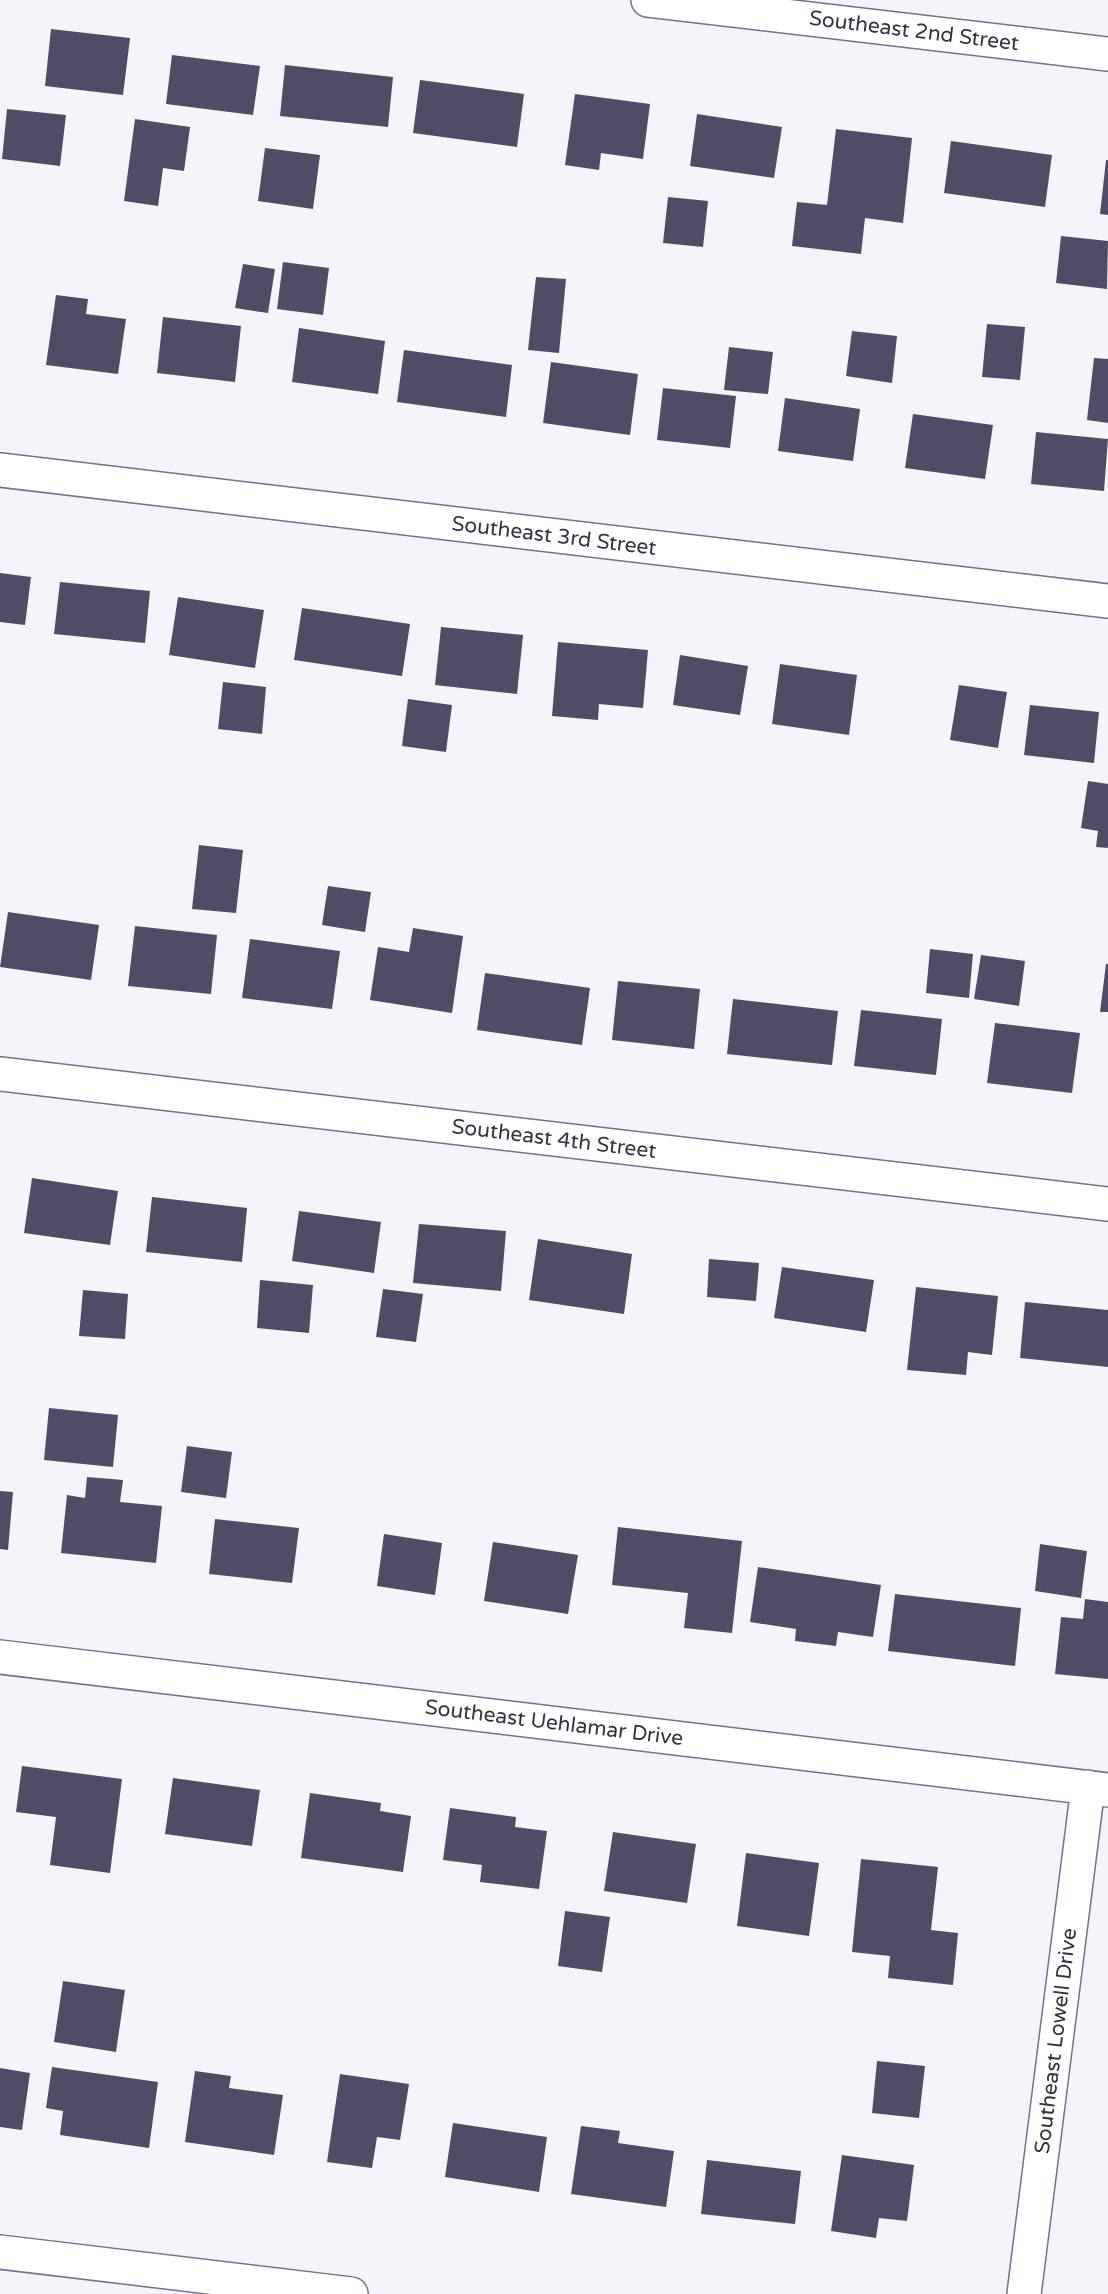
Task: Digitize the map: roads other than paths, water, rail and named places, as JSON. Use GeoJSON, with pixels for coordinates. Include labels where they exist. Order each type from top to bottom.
{"type":"FeatureCollection","features":[{"type":"Feature","properties":{"kind":"street","name":"Southeast 2nd Street"},"geometry":{"type":"LineString","coordinates":[[648,0],[1108,54]]}},
{"type":"Feature","properties":{"kind":"street","name":"Southeast 3rd Street"},"geometry":{"type":"LineString","coordinates":[[0,471],[1108,602]]}},
{"type":"Feature","properties":{"kind":"street","name":"Southeast 4th Street"},"geometry":{"type":"LineString","coordinates":[[0,1074],[1108,1204]]}},
{"type":"Feature","properties":{"kind":"street","name":"Southeast Uehlamar Drive"},"geometry":{"type":"LineString","coordinates":[[0,1657],[1098,1788]]}},
{"type":"Feature","properties":{"kind":"street","name":"Southeast Lowell Drive"},"geometry":{"type":"LineString","coordinates":[[1024,2294],[1098,1788]]}},
{"type":"Feature","properties":{"kind":"street"},"geometry":{"type":"LineString","coordinates":[[0,2252],[351,2294]]}}]}
